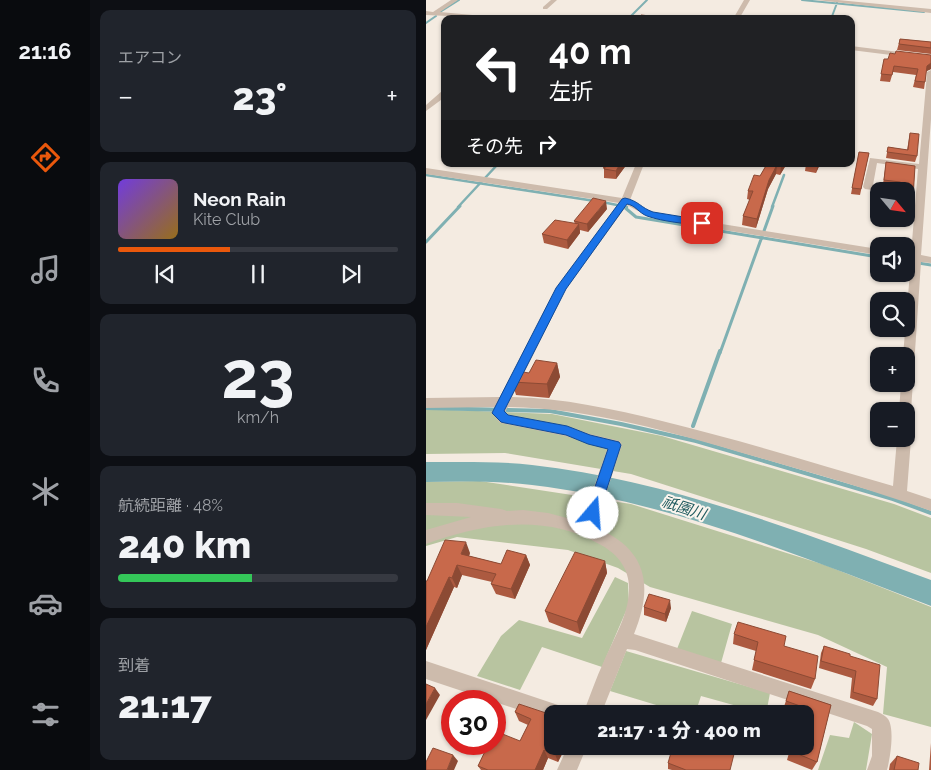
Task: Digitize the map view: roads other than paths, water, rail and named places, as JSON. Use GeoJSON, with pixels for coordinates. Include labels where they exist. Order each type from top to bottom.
{"type":"FeatureCollection","features":[{"type":"Feature","properties":{"kind":"street"},"geometry":{"type":"LineString","coordinates":[[430,14],[454,0]]}},
{"type":"Feature","properties":{"kind":"street"},"geometry":{"type":"LineString","coordinates":[[545,8],[554,0]]}},
{"type":"Feature","properties":{"kind":"street"},"geometry":{"type":"LineString","coordinates":[[738,15],[747,0]]}},
{"type":"Feature","properties":{"kind":"street"},"geometry":{"type":"LineString","coordinates":[[820,0],[929,9]]}},
{"type":"Feature","properties":{"kind":"street"},"geometry":{"type":"LineString","coordinates":[[430,14],[446,15]]}},
{"type":"Feature","properties":{"kind":"street"},"geometry":{"type":"LineString","coordinates":[[855,48],[931,58]]}},
{"type":"Feature","properties":{"kind":"street"},"geometry":{"type":"LineString","coordinates":[[914,237],[917,194],[925,173],[931,72]]}},
{"type":"Feature","properties":{"kind":"street"},"geometry":{"type":"LineString","coordinates":[[426,109],[441,97]]}},
{"type":"Feature","properties":{"kind":"street"},"geometry":{"type":"LineString","coordinates":[[870,187],[868,187],[874,160],[925,173]]}},
{"type":"Feature","properties":{"kind":"street"},"geometry":{"type":"LineString","coordinates":[[500,407],[561,288],[622,204],[639,167]]}},
{"type":"Feature","properties":{"kind":"street"},"geometry":{"type":"LineString","coordinates":[[426,172],[622,204],[634,203],[644,212],[651,214],[870,251]]}},
{"type":"Feature","properties":{"kind":"street"},"geometry":{"type":"LineString","coordinates":[[915,260],[931,260]]}},
{"type":"Feature","properties":{"kind":"street"},"geometry":{"type":"LineString","coordinates":[[905,402],[911,282]]}},
{"type":"Feature","properties":{"kind":"street"},"geometry":{"type":"LineString","coordinates":[[426,403],[500,407],[554,405],[624,418],[700,436],[900,494],[931,505]]}},
{"type":"Feature","properties":{"kind":"street"},"geometry":{"type":"LineString","coordinates":[[500,407],[505,418],[567,431],[588,439],[615,445],[587,530]]}},
{"type":"Feature","properties":{"kind":"street"},"geometry":{"type":"LineString","coordinates":[[900,494],[903,447]]}},
{"type":"Feature","properties":{"kind":"street"},"geometry":{"type":"LineString","coordinates":[[426,509],[457,509],[516,517],[534,517],[587,530],[612,544],[632,561],[638,580],[636,608],[596,705]]}},
{"type":"Feature","properties":{"kind":"street"},"geometry":{"type":"LineString","coordinates":[[426,537],[436,532],[516,517]]}},
{"type":"Feature","properties":{"kind":"street"},"geometry":{"type":"LineString","coordinates":[[622,640],[636,642],[872,718],[881,724],[881,756],[877,770]]}},
{"type":"Feature","properties":{"kind":"street"},"geometry":{"type":"LineString","coordinates":[[426,670],[544,709]]}},
{"type":"Feature","properties":{"kind":"street"},"geometry":{"type":"LineString","coordinates":[[567,770],[574,755]]}},
{"type":"Feature","properties":{"kind":"waterway"},"geometry":{"type":"LineString","coordinates":[[440,12],[459,0]]}},
{"type":"Feature","properties":{"kind":"waterway"},"geometry":{"type":"LineString","coordinates":[[632,15],[647,0]]}},
{"type":"Feature","properties":{"kind":"waterway"},"geometry":{"type":"LineString","coordinates":[[802,0],[837,3]]}},
{"type":"Feature","properties":{"kind":"waterway"},"geometry":{"type":"LineString","coordinates":[[832,15],[837,3]]}},
{"type":"Feature","properties":{"kind":"waterway"},"geometry":{"type":"LineString","coordinates":[[837,3],[924,12]]}},
{"type":"Feature","properties":{"kind":"waterway"},"geometry":{"type":"LineString","coordinates":[[426,23],[436,16]]}},
{"type":"Feature","properties":{"kind":"waterway"},"geometry":{"type":"LineString","coordinates":[[480,183],[495,167]]}},
{"type":"Feature","properties":{"kind":"waterway"},"geometry":{"type":"LineString","coordinates":[[426,175],[480,183]]}},
{"type":"Feature","properties":{"kind":"waterway"},"geometry":{"type":"LineString","coordinates":[[772,207],[784,175]]}},
{"type":"Feature","properties":{"kind":"waterway"},"geometry":{"type":"LineString","coordinates":[[458,207],[480,183]]}},
{"type":"Feature","properties":{"kind":"waterway"},"geometry":{"type":"LineString","coordinates":[[480,183],[595,201]]}},
{"type":"Feature","properties":{"kind":"waterway"},"geometry":{"type":"LineString","coordinates":[[602,202],[623,206]]}},
{"type":"Feature","properties":{"kind":"waterway"},"geometry":{"type":"LineString","coordinates":[[426,242],[460,206]]}},
{"type":"Feature","properties":{"kind":"waterway"},"geometry":{"type":"LineString","coordinates":[[623,206],[636,217],[762,238]]}},
{"type":"Feature","properties":{"kind":"waterway"},"geometry":{"type":"LineString","coordinates":[[762,238],[773,206]]}},
{"type":"Feature","properties":{"kind":"waterway"},"geometry":{"type":"LineString","coordinates":[[720,353],[762,238]]}},
{"type":"Feature","properties":{"kind":"waterway"},"geometry":{"type":"LineString","coordinates":[[762,238],[870,256]]}},
{"type":"Feature","properties":{"kind":"waterway"},"geometry":{"type":"LineString","coordinates":[[915,262],[931,265]]}},
{"type":"Feature","properties":{"kind":"waterway"},"geometry":{"type":"LineString","coordinates":[[693,426],[720,351]]}},
{"type":"Feature","properties":{"kind":"waterway"},"geometry":{"type":"LineString","coordinates":[[426,408],[550,411],[621,424],[696,441],[893,499],[931,513]]}},
{"type":"Feature","properties":{"kind":"waterway","name":"祇園川"},"geometry":{"type":"LineString","coordinates":[[426,472],[486,472],[532,475],[597,486],[646,497],[790,541],[931,593]]}}]}
